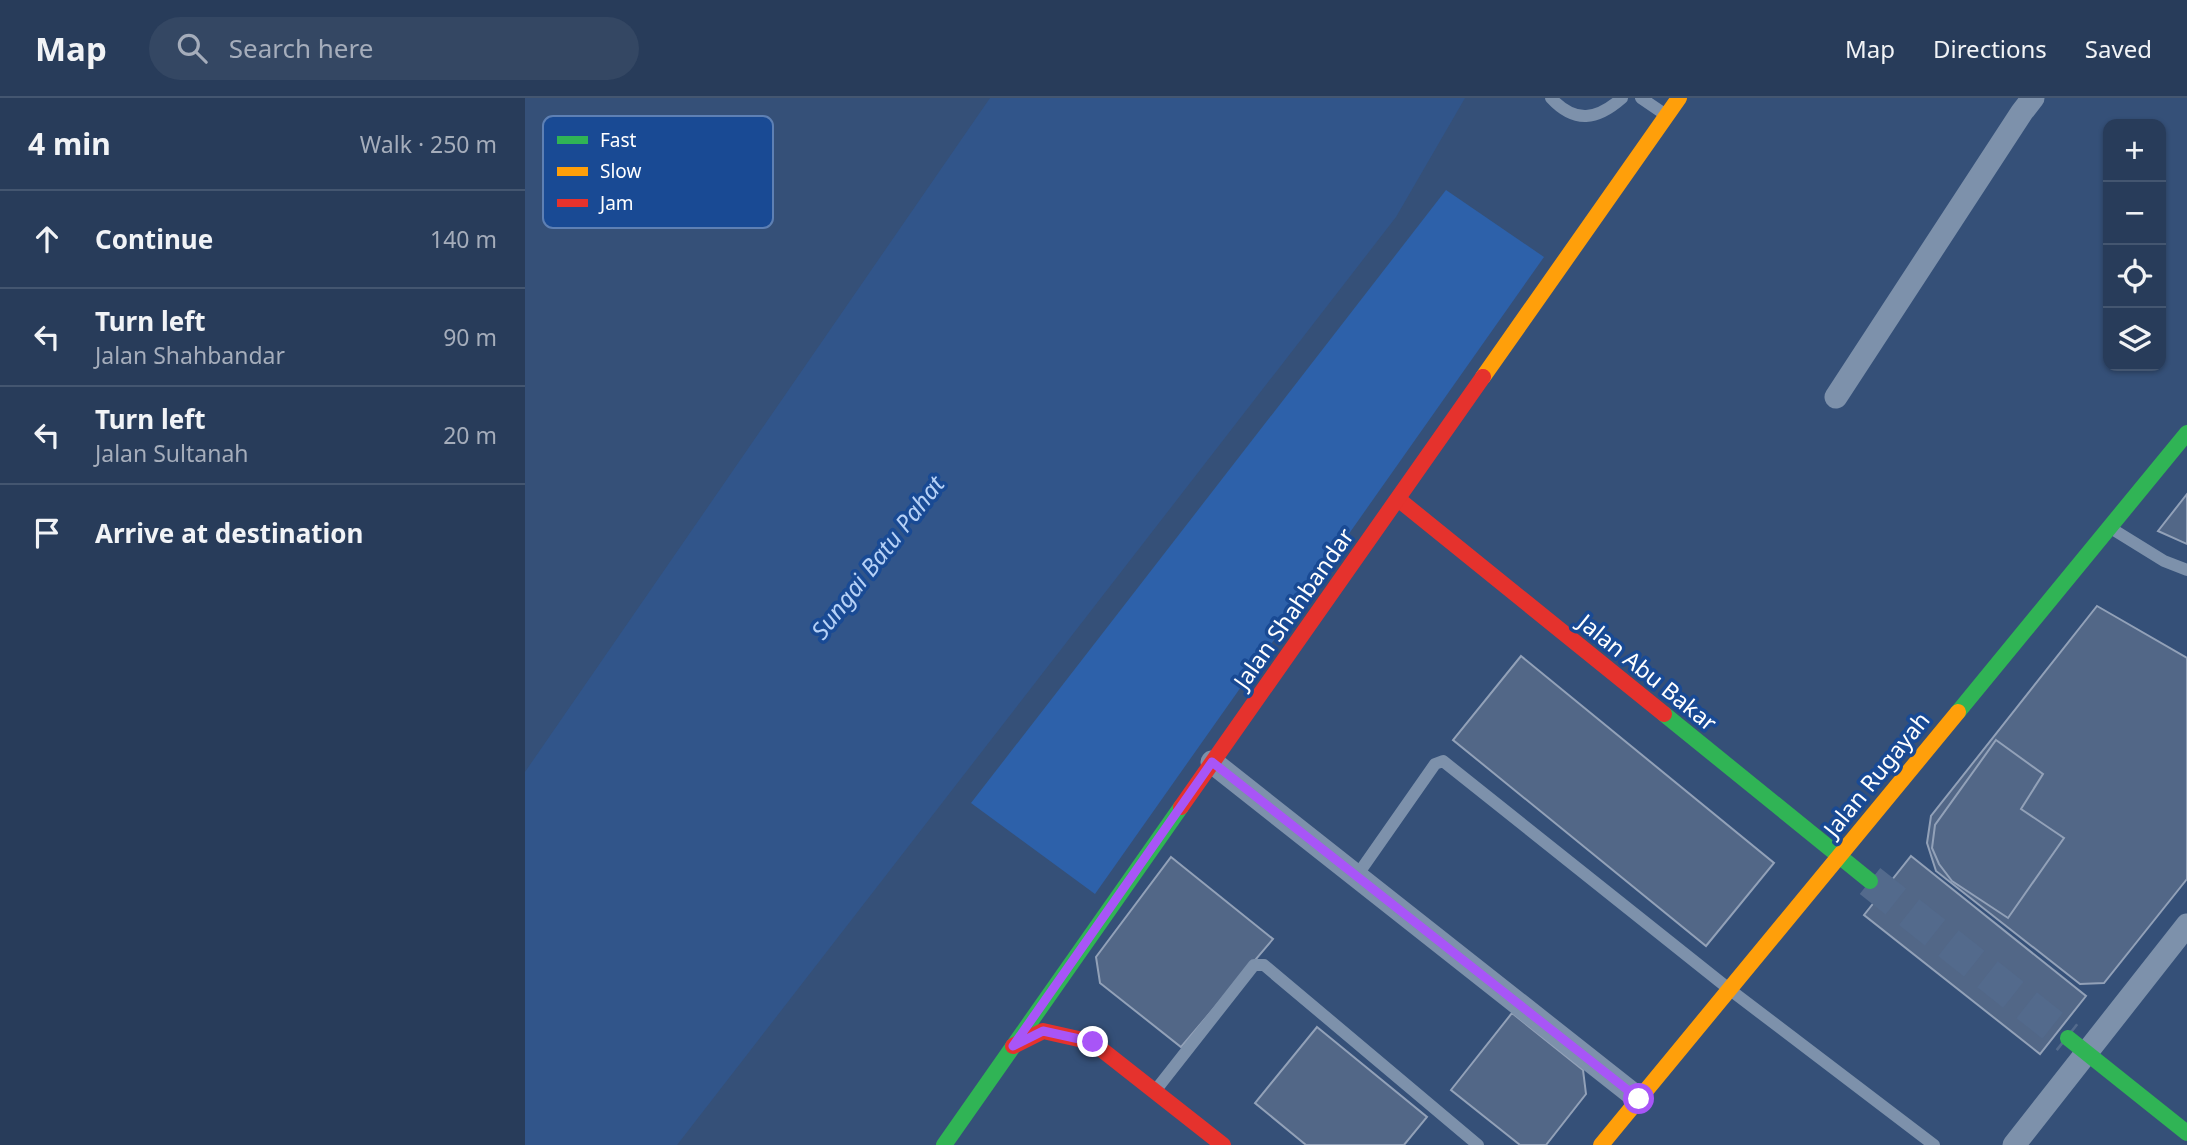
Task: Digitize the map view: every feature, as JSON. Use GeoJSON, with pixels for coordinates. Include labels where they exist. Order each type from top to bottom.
{"type":"FeatureCollection","features":[{"type":"Feature","properties":{"kind":"street","name":"Jalan Shahbandar"},"geometry":{"type":"LineString","coordinates":[[944,1145],[1679,98]]}},
{"type":"Feature","properties":{"kind":"street"},"geometry":{"type":"LineString","coordinates":[[1836,397],[2033,98]]}},
{"type":"Feature","properties":{"kind":"street","name":"Jalan Rugayah"},"geometry":{"type":"LineString","coordinates":[[1601,1145],[2187,433]]}},
{"type":"Feature","properties":{"kind":"street","name":"Jalan Abu Bakar"},"geometry":{"type":"LineString","coordinates":[[1398,499],[1870,881]]}},
{"type":"Feature","properties":{"kind":"street"},"geometry":{"type":"LineString","coordinates":[[1212,762],[1639,1099]]}},
{"type":"Feature","properties":{"kind":"street"},"geometry":{"type":"LineString","coordinates":[[2014,1145],[2187,925]]}},
{"type":"Feature","properties":{"kind":"street"},"geometry":{"type":"LineString","coordinates":[[1013,1046],[1043,1031],[1093,1042],[1223,1145]]}},
{"type":"Feature","properties":{"kind":"street"},"geometry":{"type":"LineString","coordinates":[[2068,1038],[2187,1133]]}},
{"type":"Feature","properties":{"kind":"lane"},"geometry":{"type":"LineString","coordinates":[[1551,98],[1562,110],[1586,117],[1606,112],[1622,98]]}},
{"type":"Feature","properties":{"kind":"lane"},"geometry":{"type":"LineString","coordinates":[[1641,98],[1667,116]]}},
{"type":"Feature","properties":{"kind":"lane"},"geometry":{"type":"LineString","coordinates":[[2109,527],[2164,561],[2187,570]]}},
{"type":"Feature","properties":{"kind":"lane"},"geometry":{"type":"LineString","coordinates":[[1356,877],[1435,764],[1443,761],[1729,989],[1934,1145]]}},
{"type":"Feature","properties":{"kind":"lane"},"geometry":{"type":"LineString","coordinates":[[1154,1091],[1254,965],[1264,965],[1478,1145]]}},
{"type":"Feature","properties":{"kind":"shaded area"},"geometry":{"type":"Polygon","coordinates":[[[1446,190],[1544,257],[1095,894],[971,803],[1446,190]]]}},
{"type":"Feature","properties":{"kind":"water","name":"Sungai Batu Pahat"},"geometry":{"type":"Polygon","coordinates":[[[990,98],[1465,98],[1396,217],[677,1145],[525,1145],[525,772],[990,98]]]}},
{"type":"Feature","properties":{"kind":"building"},"geometry":{"type":"Polygon","coordinates":[[[2187,494],[2187,544],[2158,531],[2187,494]]]}},
{"type":"Feature","properties":{"kind":"building"},"geometry":{"type":"Polygon","coordinates":[[[2097,606],[2187,658],[2187,879],[2104,983],[2080,984],[1936,871],[1927,843],[1931,816],[2097,606]]]}},
{"type":"Feature","properties":{"kind":"building"},"geometry":{"type":"Polygon","coordinates":[[[1521,656],[1774,863],[1706,946],[1453,740],[1521,656]]]}},
{"type":"Feature","properties":{"kind":"building"},"geometry":{"type":"Polygon","coordinates":[[[1996,740],[2043,774],[2021,809],[2064,838],[2008,918],[1952,881],[1939,864],[1932,848],[1935,825],[1996,740]]]}},
{"type":"Feature","properties":{"kind":"building"},"geometry":{"type":"Polygon","coordinates":[[[1911,856],[2086,996],[2040,1054],[1864,915],[1911,856]]]}},
{"type":"Feature","properties":{"kind":"building"},"geometry":{"type":"Polygon","coordinates":[[[1171,857],[1273,939],[1181,1047],[1100,983],[1096,957],[1171,857]]]}},
{"type":"Feature","properties":{"kind":"building"},"geometry":{"type":"Polygon","coordinates":[[[1512,1013],[1583,1070],[1586,1094],[1546,1145],[1520,1145],[1451,1090],[1512,1013]]]}},
{"type":"Feature","properties":{"kind":"building"},"geometry":{"type":"Polygon","coordinates":[[[1317,1027],[1427,1117],[1404,1145],[1306,1145],[1255,1103],[1317,1027]]]}},
{"type":"Feature","properties":{"kind":"tunnel"},"geometry":{"type":"LineString","coordinates":[[1870,881],[2068,1038]]}},
{"type":"Feature","properties":{"kind":"traffic: fast"},"geometry":{"type":"LineString","coordinates":[[1958,712],[2187,433]]}},
{"type":"Feature","properties":{"kind":"traffic: fast"},"geometry":{"type":"LineString","coordinates":[[1664,714],[1870,881]]}},
{"type":"Feature","properties":{"kind":"traffic: fast"},"geometry":{"type":"LineString","coordinates":[[944,1145],[1181,807]]}},
{"type":"Feature","properties":{"kind":"traffic: fast"},"geometry":{"type":"LineString","coordinates":[[2068,1038],[2187,1133]]}},
{"type":"Feature","properties":{"kind":"traffic: slow"},"geometry":{"type":"LineString","coordinates":[[1483,377],[1679,98]]}},
{"type":"Feature","properties":{"kind":"traffic: slow"},"geometry":{"type":"LineString","coordinates":[[1601,1145],[1958,712]]}},
{"type":"Feature","properties":{"kind":"traffic: jam"},"geometry":{"type":"LineString","coordinates":[[1181,807],[1483,377]]}},
{"type":"Feature","properties":{"kind":"traffic: jam"},"geometry":{"type":"LineString","coordinates":[[1398,499],[1664,714]]}},
{"type":"Feature","properties":{"kind":"traffic: jam"},"geometry":{"type":"LineString","coordinates":[[1013,1046],[1043,1031],[1092,1042],[1223,1145]]}},
{"type":"Feature","properties":{"kind":"route"},"geometry":{"type":"LineString","coordinates":[[1093,1042],[1043,1031],[1013,1046],[1212,762],[1639,1099]]}}]}
